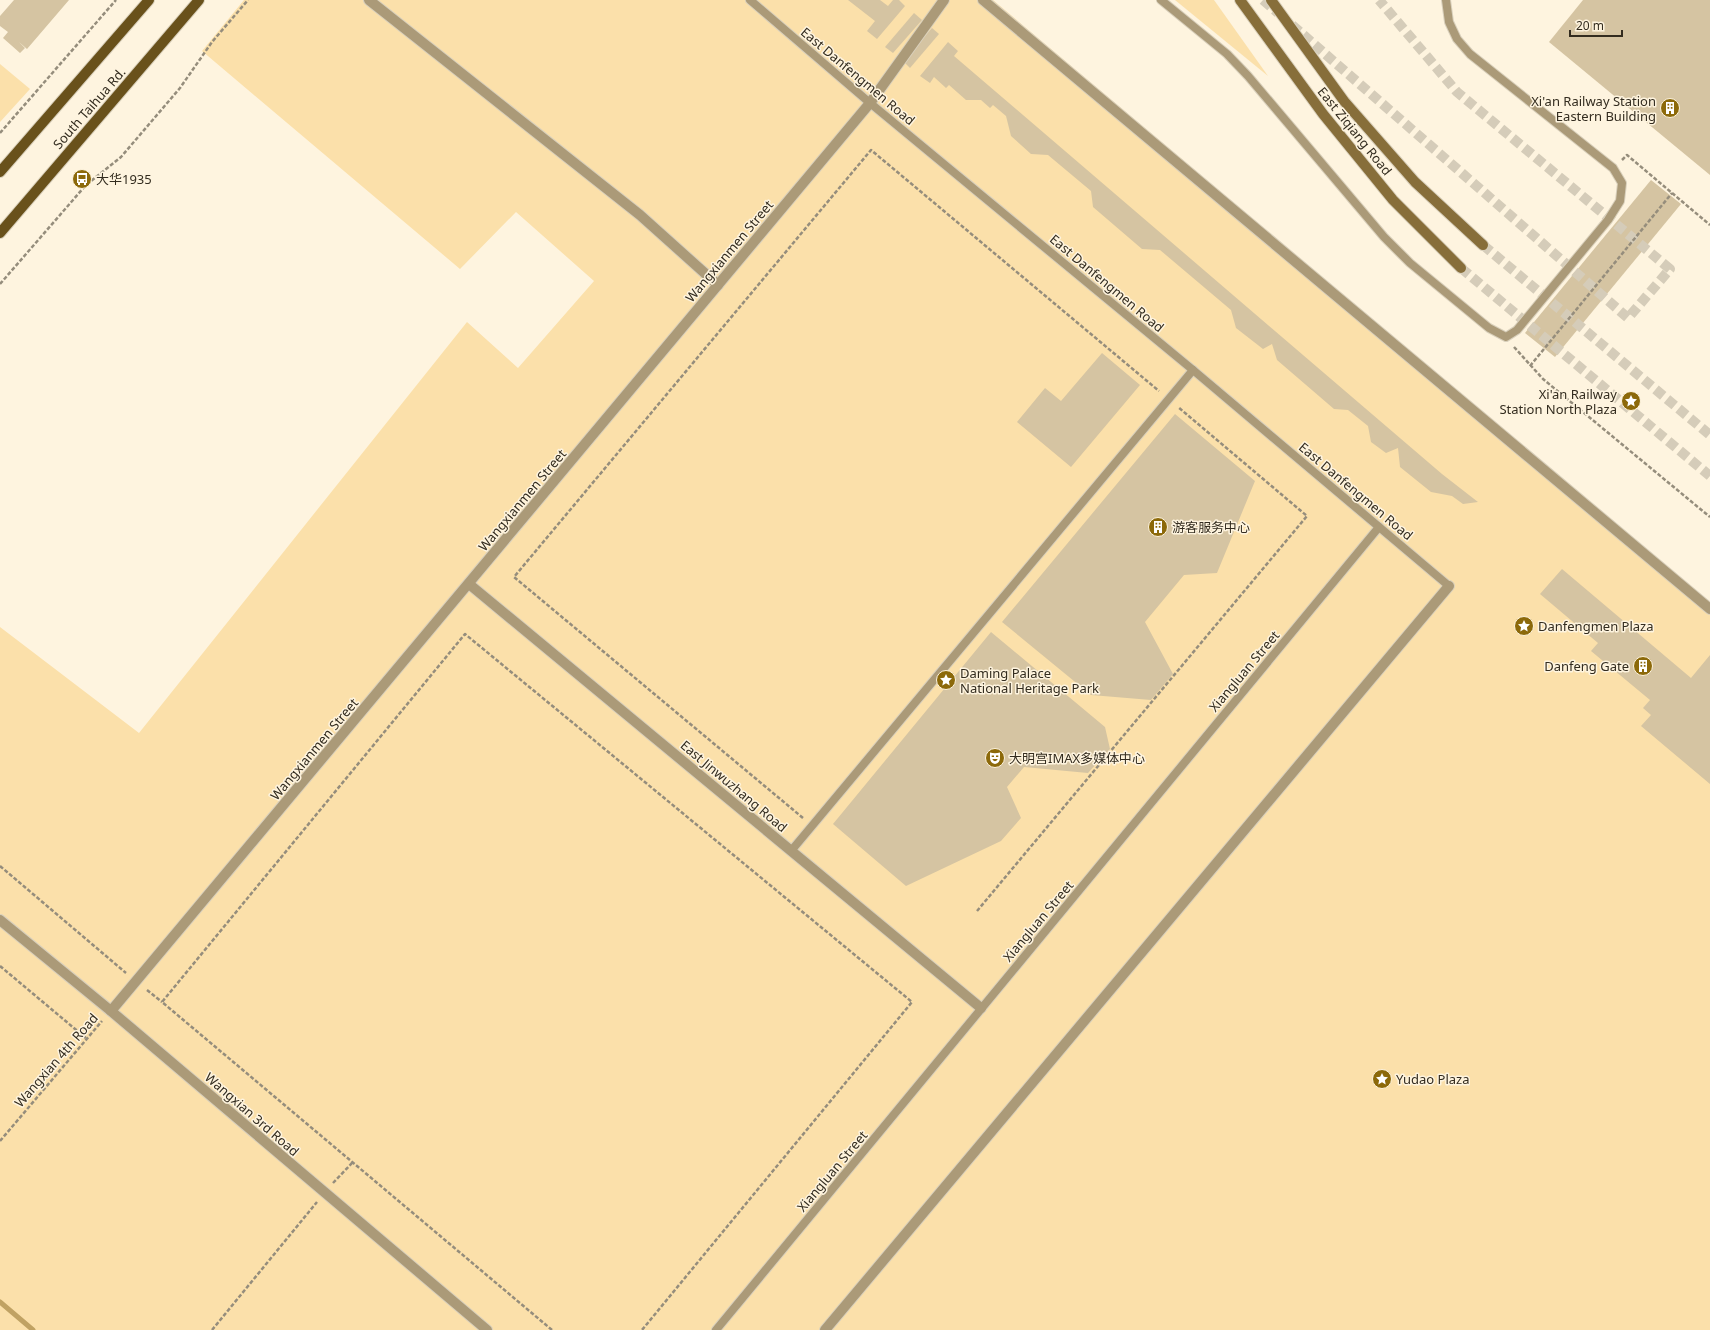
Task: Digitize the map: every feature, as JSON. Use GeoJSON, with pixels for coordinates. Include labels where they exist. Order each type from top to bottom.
{"type":"FeatureCollection","features":[{"type":"Feature","properties":{"kind":"main road","name":"South Taihua Rd."},"geometry":{"type":"LineString","coordinates":[[0,172],[149,0]]}},
{"type":"Feature","properties":{"kind":"main road","name":"South Taihua Rd."},"geometry":{"type":"LineString","coordinates":[[0,233],[199,0]]}},
{"type":"Feature","properties":{"kind":"main road","name":"East Ziqiang Road"},"geometry":{"type":"LineString","coordinates":[[1240,0],[1328,120],[1394,200],[1461,268]]}},
{"type":"Feature","properties":{"kind":"main road","name":"East Ziqiang Road"},"geometry":{"type":"LineString","coordinates":[[1271,0],[1344,101],[1415,182],[1483,246]]}},
{"type":"Feature","properties":{"kind":"street"},"geometry":{"type":"LineString","coordinates":[[369,0],[640,215],[718,285]]}},
{"type":"Feature","properties":{"kind":"street","name":"Wangxianmen Street"},"geometry":{"type":"LineString","coordinates":[[111,1011],[870,103],[944,0]]}},
{"type":"Feature","properties":{"kind":"street"},"geometry":{"type":"LineString","coordinates":[[982,0],[1710,610]]}},
{"type":"Feature","properties":{"kind":"street","name":"East Jinwuzhang Road"},"geometry":{"type":"LineString","coordinates":[[469,584],[981,1008]]}},
{"type":"Feature","properties":{"kind":"street"},"geometry":{"type":"LineString","coordinates":[[825,1330],[1449,586]]}},
{"type":"Feature","properties":{"kind":"street","name":"Wangxian 3rd Road"},"geometry":{"type":"LineString","coordinates":[[0,920],[111,1011],[486,1330]]}},
{"type":"Feature","properties":{"kind":"lane","name":"East Danfengmen Road"},"geometry":{"type":"LineString","coordinates":[[750,0],[870,103],[1193,370],[1449,586]]}},
{"type":"Feature","properties":{"kind":"lane"},"geometry":{"type":"LineString","coordinates":[[1161,0],[1227,54],[1248,76],[1384,237],[1410,263],[1489,328],[1506,337],[1517,330],[1612,214],[1620,202],[1622,183],[1613,168],[1470,54],[1457,39],[1452,28],[1447,12],[1446,0]]}},
{"type":"Feature","properties":{"kind":"lane"},"geometry":{"type":"LineString","coordinates":[[791,851],[1193,370]]}},
{"type":"Feature","properties":{"kind":"lane","name":"Xiangluan Street"},"geometry":{"type":"LineString","coordinates":[[716,1330],[1379,527]]}},
{"type":"Feature","properties":{"kind":"path"},"geometry":{"type":"LineString","coordinates":[[0,133],[116,0]]}},
{"type":"Feature","properties":{"kind":"path"},"geometry":{"type":"LineString","coordinates":[[0,284],[86,185],[121,157],[180,88],[212,42],[248,0]]}},
{"type":"Feature","properties":{"kind":"path"},"geometry":{"type":"LineString","coordinates":[[812,826],[514,577],[871,150],[1307,516],[977,911]]}},
{"type":"Feature","properties":{"kind":"path"},"geometry":{"type":"LineString","coordinates":[[1613,168],[1627,155],[1710,225]]}},
{"type":"Feature","properties":{"kind":"path"},"geometry":{"type":"LineString","coordinates":[[1530,366],[1672,193]]}},
{"type":"Feature","properties":{"kind":"path"},"geometry":{"type":"LineString","coordinates":[[1506,337],[1543,379],[1710,517]]}},
{"type":"Feature","properties":{"kind":"path"},"geometry":{"type":"LineString","coordinates":[[162,1002],[465,634],[912,1002],[642,1330]]}},
{"type":"Feature","properties":{"kind":"path"},"geometry":{"type":"LineString","coordinates":[[0,866],[552,1330]]}},
{"type":"Feature","properties":{"kind":"path"},"geometry":{"type":"LineString","coordinates":[[0,966],[87,1039]]}},
{"type":"Feature","properties":{"kind":"path","name":"Wangxian 4th Road"},"geometry":{"type":"LineString","coordinates":[[0,1141],[111,1011]]}},
{"type":"Feature","properties":{"kind":"path"},"geometry":{"type":"LineString","coordinates":[[212,1330],[324,1193],[353,1162]]}},
{"type":"Feature","properties":{"kind":"shaded area","name":"Daming Palace National Heritage Park"},"geometry":{"type":"Polygon","coordinates":[[[244,0],[993,0],[1710,604],[1710,1330],[0,1330],[0,627],[139,733],[467,322],[518,368],[594,281],[516,212],[460,269],[202,51],[244,0]]]}},
{"type":"Feature","properties":{"kind":"shaded area"},"geometry":{"type":"Polygon","coordinates":[[[1175,0],[1214,0],[1268,76],[1175,0]]]}},
{"type":"Feature","properties":{"kind":"shaded area"},"geometry":{"type":"Polygon","coordinates":[[[0,64],[30,89],[0,122],[0,64]]]}},
{"type":"Feature","properties":{"kind":"building"},"geometry":{"type":"Polygon","coordinates":[[[14,0],[69,0],[27,49],[19,42],[25,48],[20,53],[3,38],[8,32],[0,26],[0,16],[14,0]]]}},
{"type":"Feature","properties":{"kind":"building"},"geometry":{"type":"Polygon","coordinates":[[[848,0],[880,0],[888,6],[893,0],[899,0],[905,6],[877,39],[867,31],[875,21],[848,0]]]}},
{"type":"Feature","properties":{"kind":"building","name":"Xi'an Railway Station Eastern Building"},"geometry":{"type":"Polygon","coordinates":[[[1583,0],[1710,0],[1710,175],[1549,42],[1583,0]]]}},
{"type":"Feature","properties":{"kind":"building"},"geometry":{"type":"Polygon","coordinates":[[[914,13],[922,20],[893,53],[885,47],[914,13]]]}},
{"type":"Feature","properties":{"kind":"building"},"geometry":{"type":"Polygon","coordinates":[[[932,28],[939,34],[910,68],[903,61],[932,28]]]}},
{"type":"Feature","properties":{"kind":"building"},"geometry":{"type":"Polygon","coordinates":[[[948,42],[958,51],[954,56],[1442,474],[1478,502],[1463,504],[1452,496],[1431,492],[1400,467],[1398,448],[1386,453],[1371,442],[1368,426],[1348,410],[1334,409],[1277,360],[1272,344],[1263,349],[1236,328],[1231,310],[1160,250],[1142,249],[1093,207],[1091,191],[1048,155],[1031,154],[1011,136],[1006,116],[993,105],[990,108],[981,100],[966,100],[949,85],[946,88],[934,77],[930,83],[920,76],[948,42]]]}},
{"type":"Feature","properties":{"kind":"building"},"geometry":{"type":"Polygon","coordinates":[[[1651,180],[1681,204],[1555,357],[1525,333],[1651,180]]]}},
{"type":"Feature","properties":{"kind":"building"},"geometry":{"type":"Polygon","coordinates":[[[1102,353],[1140,385],[1071,467],[1017,422],[1045,388],[1061,401],[1102,353]]]}},
{"type":"Feature","properties":{"kind":"building","name":"游客服务中心"},"geometry":{"type":"Polygon","coordinates":[[[1175,414],[1255,481],[1217,573],[1184,575],[1145,622],[1173,674],[1151,700],[1091,695],[1002,622],[1175,414]]]}},
{"type":"Feature","properties":{"kind":"building","name":"Danfeng Gate"},"geometry":{"type":"Polygon","coordinates":[[[1562,569],[1691,678],[1710,655],[1710,784],[1641,726],[1651,715],[1643,708],[1650,700],[1591,651],[1598,643],[1540,594],[1562,569]]]}},
{"type":"Feature","properties":{"kind":"building","name":"大明宫IMAX多媒体中心"},"geometry":{"type":"Polygon","coordinates":[[[991,632],[1105,727],[1110,749],[1088,773],[1024,767],[1007,787],[1021,818],[1001,841],[906,886],[833,824],[991,632]]]}},
{"type":"Feature","properties":{"kind":"waterway"},"geometry":{"type":"LineString","coordinates":[[0,1302],[33,1330]]}},
{"type":"Feature","properties":{"kind":"tunnel"},"geometry":{"type":"LineString","coordinates":[[1263,0],[1278,13]]}},
{"type":"Feature","properties":{"kind":"tunnel"},"geometry":{"type":"LineString","coordinates":[[1292,25],[1628,318],[1670,269],[1457,92],[1379,0]]}},
{"type":"Feature","properties":{"kind":"tunnel"},"geometry":{"type":"LineString","coordinates":[[1483,245],[1710,435]]}},
{"type":"Feature","properties":{"kind":"tunnel"},"geometry":{"type":"LineString","coordinates":[[1461,268],[1710,476]]}},
{"type":"Feature","properties":{"kind":"place","name":"Xi'an Railway Station Eastern Building"},"geometry":{"type":"Point","coordinates":[1670,108]}},
{"type":"Feature","properties":{"kind":"place","name":"大华1935"},"geometry":{"type":"Point","coordinates":[82,179]}},
{"type":"Feature","properties":{"kind":"place","name":"Xi'an Railway Station North Plaza"},"geometry":{"type":"Point","coordinates":[1631,401]}},
{"type":"Feature","properties":{"kind":"place","name":"游客服务中心"},"geometry":{"type":"Point","coordinates":[1158,527]}},
{"type":"Feature","properties":{"kind":"place","name":"Danfengmen Plaza"},"geometry":{"type":"Point","coordinates":[1524,626]}},
{"type":"Feature","properties":{"kind":"place","name":"Danfeng Gate"},"geometry":{"type":"Point","coordinates":[1643,666]}},
{"type":"Feature","properties":{"kind":"place","name":"Daming Palace National Heritage Park"},"geometry":{"type":"Point","coordinates":[946,680]}},
{"type":"Feature","properties":{"kind":"place","name":"大明宫IMAX多媒体中心"},"geometry":{"type":"Point","coordinates":[995,758]}},
{"type":"Feature","properties":{"kind":"place","name":"Yudao Plaza"},"geometry":{"type":"Point","coordinates":[1382,1079]}}]}
